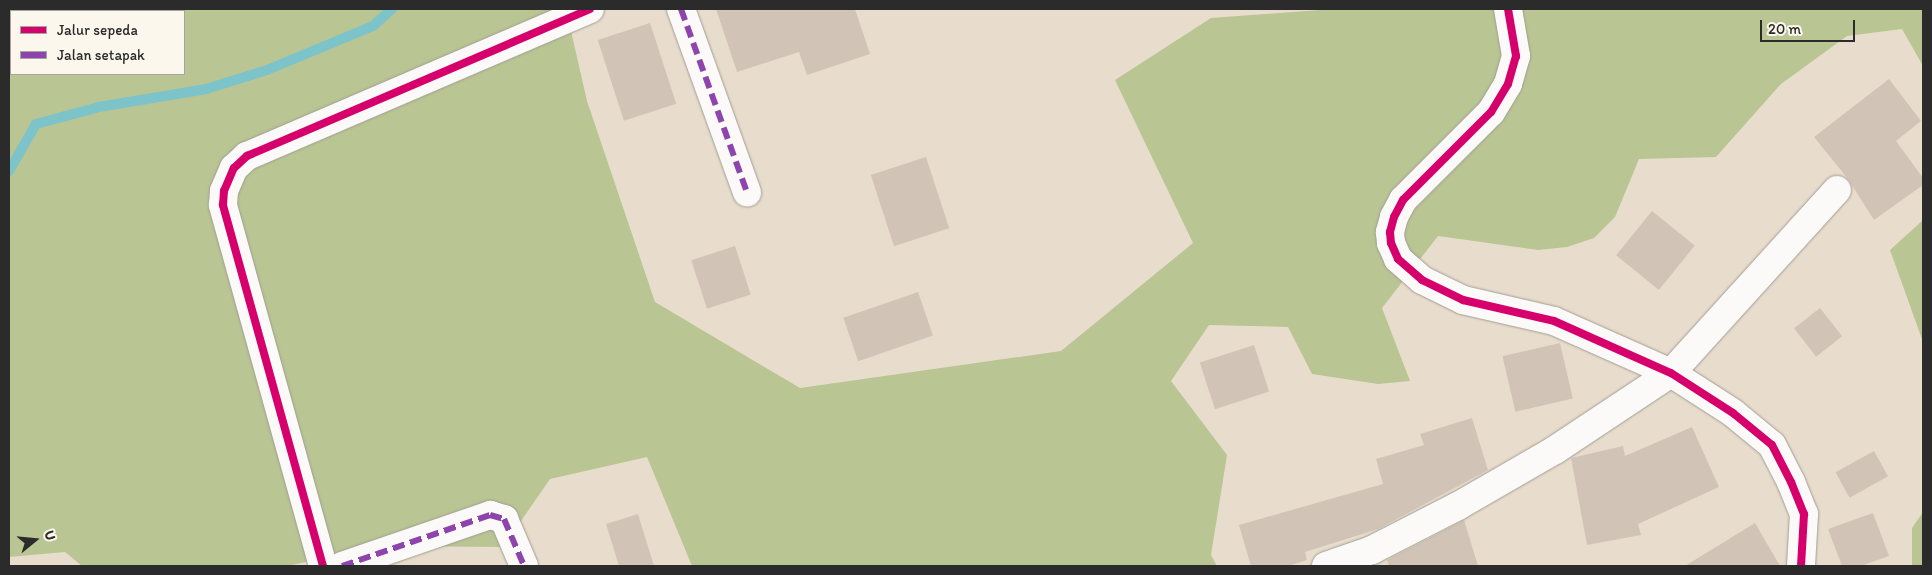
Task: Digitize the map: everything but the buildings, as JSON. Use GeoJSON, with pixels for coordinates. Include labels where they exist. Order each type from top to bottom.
{"type":"FeatureCollection","features":[{"type":"Feature","properties":{"kind":"street"},"geometry":{"type":"LineString","coordinates":[[324,566],[223,204],[224,191],[234,168],[247,156],[590,9]]}},
{"type":"Feature","properties":{"kind":"street"},"geometry":{"type":"LineString","coordinates":[[681,9],[747,192]]}},
{"type":"Feature","properties":{"kind":"street"},"geometry":{"type":"LineString","coordinates":[[1508,9],[1516,56],[1508,84],[1491,112],[1404,200],[1394,217],[1391,243],[1398,259],[1422,280],[1463,300],[1554,321],[1671,372],[1733,412],[1772,445],[1804,514],[1801,566]]}},
{"type":"Feature","properties":{"kind":"street"},"geometry":{"type":"LineString","coordinates":[[1326,566],[1372,550],[1458,506],[1556,450],[1671,372],[1837,190]]}},
{"type":"Feature","properties":{"kind":"street"},"geometry":{"type":"LineString","coordinates":[[342,566],[490,515],[504,519],[524,566]]}},
{"type":"Feature","properties":{"kind":"green space"},"geometry":{"type":"Polygon","coordinates":[[[9,9],[566,9],[587,101],[655,302],[800,388],[1061,351],[1193,243],[1115,80],[1211,18],[1333,9],[1923,9],[1923,66],[1902,29],[1847,36],[1781,84],[1716,157],[1639,159],[1615,217],[1594,238],[1567,247],[1538,250],[1438,236],[1382,308],[1410,381],[1378,384],[1312,374],[1288,327],[1209,325],[1171,381],[1227,455],[1211,555],[1217,566],[692,566],[647,457],[550,479],[503,547],[381,546],[287,566],[82,566],[65,552],[9,557],[9,9]]]}},
{"type":"Feature","properties":{"kind":"green space"},"geometry":{"type":"Polygon","coordinates":[[[1923,220],[1923,342],[1890,250],[1923,220]]]}},
{"type":"Feature","properties":{"kind":"green space"},"geometry":{"type":"Polygon","coordinates":[[[1923,512],[1923,566],[1912,566],[1912,528],[1923,512]]]}},
{"type":"Feature","properties":{"kind":"waterway"},"geometry":{"type":"LineString","coordinates":[[9,171],[36,124],[99,107],[206,89],[267,70],[373,26],[392,9]]}},
{"type":"Feature","properties":{"kind":"marked path"},"geometry":{"type":"LineString","coordinates":[[681,9],[747,192]]}},
{"type":"Feature","properties":{"kind":"marked path"},"geometry":{"type":"LineString","coordinates":[[342,566],[490,515],[504,519],[524,566]]}},
{"type":"Feature","properties":{"kind":"cycle path"},"geometry":{"type":"LineString","coordinates":[[323,566],[223,205],[224,191],[234,168],[247,156],[590,9]]}},
{"type":"Feature","properties":{"kind":"cycle path"},"geometry":{"type":"LineString","coordinates":[[1508,9],[1516,56],[1508,84],[1491,112],[1403,200],[1394,217],[1390,232],[1391,243],[1398,259],[1422,280],[1463,300],[1554,321],[1671,373],[1733,413],[1772,445],[1791,482],[1804,514],[1801,566]]}}]}
